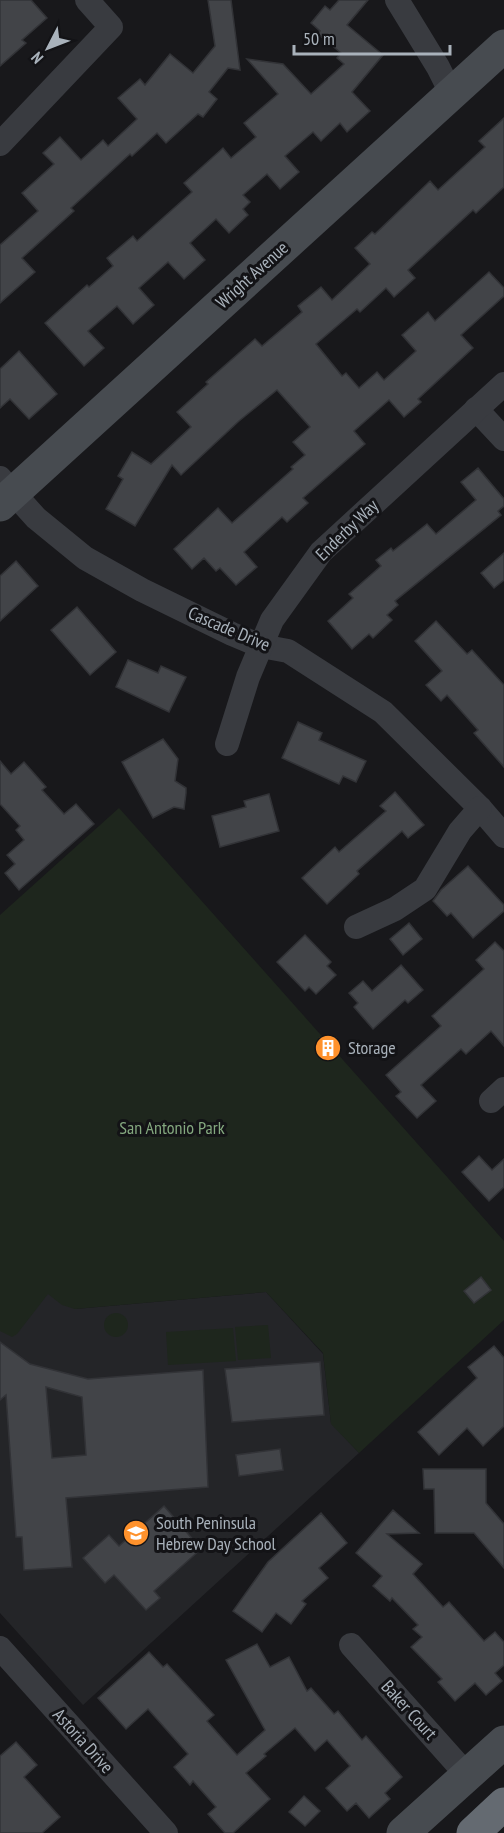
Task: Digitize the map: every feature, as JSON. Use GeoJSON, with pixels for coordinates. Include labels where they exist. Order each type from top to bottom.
{"type":"FeatureCollection","features":[{"type":"Feature","properties":{"kind":"highway"},"geometry":{"type":"LineString","coordinates":[[473,1833],[504,1804]]}},
{"type":"Feature","properties":{"kind":"street"},"geometry":{"type":"LineString","coordinates":[[0,144],[111,27],[87,0]]}},
{"type":"Feature","properties":{"kind":"street"},"geometry":{"type":"LineString","coordinates":[[397,0],[438,67],[451,93]]}},
{"type":"Feature","properties":{"kind":"street","name":"Wright Avenue"},"geometry":{"type":"LineString","coordinates":[[4,492],[504,46]]}},
{"type":"Feature","properties":{"kind":"street","name":"Enderby Way"},"geometry":{"type":"LineString","coordinates":[[227,744],[248,677],[272,620],[321,552],[504,384]]}},
{"type":"Feature","properties":{"kind":"street"},"geometry":{"type":"LineString","coordinates":[[476,409],[504,439]]}},
{"type":"Feature","properties":{"kind":"street","name":"Cascade Drive"},"geometry":{"type":"LineString","coordinates":[[4,492],[86,558],[142,590],[261,646],[288,651],[383,712],[480,808],[504,836]]}},
{"type":"Feature","properties":{"kind":"street"},"geometry":{"type":"LineString","coordinates":[[356,927],[395,909],[424,889],[460,831],[480,808]]}},
{"type":"Feature","properties":{"kind":"street","name":"Baker Court"},"geometry":{"type":"LineString","coordinates":[[351,1644],[467,1775]]}},
{"type":"Feature","properties":{"kind":"street","name":"Astoria Drive"},"geometry":{"type":"LineString","coordinates":[[0,1648],[166,1833]]}},
{"type":"Feature","properties":{"kind":"street"},"geometry":{"type":"LineString","coordinates":[[403,1833],[504,1742]]}},
{"type":"Feature","properties":{"kind":"shaded area","name":"South Peninsula Hebrew Day School"},"geometry":{"type":"Polygon","coordinates":[[[0,1257],[75,1309],[266,1292],[323,1354],[331,1423],[359,1453],[83,1705],[0,1613],[0,1257]]]}},
{"type":"Feature","properties":{"kind":"green space","name":"San Antonio Park"},"geometry":{"type":"Polygon","coordinates":[[[119,808],[504,1241],[504,1320],[359,1453],[331,1424],[323,1353],[266,1292],[75,1309],[62,1305],[48,1294],[17,1334],[12,1337],[0,1331],[0,915],[119,808]]]}},
{"type":"Feature","properties":{"kind":"green space"},"geometry":{"type":"Polygon","coordinates":[[[116,1313],[125,1316],[128,1325],[125,1334],[116,1337],[107,1334],[104,1325],[107,1316],[116,1313]]]}},
{"type":"Feature","properties":{"kind":"green space"},"geometry":{"type":"Polygon","coordinates":[[[268,1325],[271,1358],[238,1360],[235,1327],[268,1325]]]}},
{"type":"Feature","properties":{"kind":"green space"},"geometry":{"type":"Polygon","coordinates":[[[233,1328],[236,1361],[168,1365],[166,1332],[233,1328]]]}},
{"type":"Feature","properties":{"kind":"building"},"geometry":{"type":"Polygon","coordinates":[[[0,0],[31,0],[47,18],[22,40],[26,43],[0,66],[0,0]]]}},
{"type":"Feature","properties":{"kind":"building"},"geometry":{"type":"Polygon","coordinates":[[[208,0],[231,0],[240,70],[228,68],[209,92],[217,99],[203,117],[198,114],[166,143],[157,133],[132,156],[130,154],[71,208],[74,211],[22,258],[35,272],[0,303],[0,245],[38,211],[22,193],[54,164],[43,153],[60,137],[81,160],[103,140],[108,146],[137,119],[118,98],[140,79],[145,85],[170,54],[193,73],[215,46],[208,0]]]}},
{"type":"Feature","properties":{"kind":"building"},"geometry":{"type":"Polygon","coordinates":[[[339,0],[368,0],[347,25],[383,55],[352,92],[370,111],[347,132],[340,123],[321,141],[313,132],[285,156],[299,172],[280,189],[267,174],[243,195],[250,202],[243,209],[248,215],[229,233],[216,219],[190,243],[205,260],[184,279],[168,262],[139,288],[154,305],[133,324],[117,306],[88,331],[104,348],[84,366],[45,323],[87,285],[89,287],[113,266],[107,258],[133,236],[137,241],[192,192],[184,183],[223,148],[231,158],[256,137],[244,123],[278,94],[247,59],[283,64],[311,94],[344,64],[337,58],[341,53],[318,34],[320,31],[311,23],[325,6],[330,10],[339,0]]]}},
{"type":"Feature","properties":{"kind":"building"},"geometry":{"type":"Polygon","coordinates":[[[504,118],[504,187],[476,213],[473,210],[408,270],[415,278],[394,297],[386,288],[360,312],[357,309],[316,344],[342,376],[346,373],[359,388],[377,372],[384,380],[416,351],[402,335],[428,312],[435,321],[489,272],[504,288],[504,296],[461,335],[473,348],[418,399],[421,402],[404,417],[389,400],[354,431],[365,444],[303,498],[308,503],[287,522],[282,517],[244,552],[257,567],[236,585],[220,568],[216,571],[204,558],[192,569],[174,549],[218,508],[232,523],[293,469],[291,467],[305,455],[293,442],[310,427],[277,390],[239,421],[181,475],[172,465],[135,526],[106,509],[123,479],[118,476],[132,452],[151,464],[191,427],[177,412],[208,384],[206,382],[255,339],[262,346],[302,312],[298,306],[321,287],[332,300],[370,264],[355,248],[372,232],[375,234],[430,181],[438,190],[485,147],[479,141],[504,118]]]}},
{"type":"Feature","properties":{"kind":"building"},"geometry":{"type":"Polygon","coordinates":[[[19,351],[57,394],[29,419],[10,399],[0,408],[0,369],[19,351]]]}},
{"type":"Feature","properties":{"kind":"building"},"geometry":{"type":"Polygon","coordinates":[[[478,468],[504,499],[504,506],[498,511],[501,515],[395,601],[398,605],[387,615],[392,620],[373,638],[369,634],[352,649],[328,621],[353,598],[349,594],[381,566],[376,560],[391,548],[393,551],[427,524],[436,534],[476,500],[461,482],[478,468]]]}},
{"type":"Feature","properties":{"kind":"building"},"geometry":{"type":"Polygon","coordinates":[[[504,553],[504,580],[494,588],[481,573],[504,553]]]}},
{"type":"Feature","properties":{"kind":"building"},"geometry":{"type":"Polygon","coordinates":[[[16,561],[38,586],[0,621],[0,576],[16,561]]]}},
{"type":"Feature","properties":{"kind":"building"},"geometry":{"type":"Polygon","coordinates":[[[77,607],[116,652],[90,675],[51,630],[77,607]]]}},
{"type":"Feature","properties":{"kind":"building"},"geometry":{"type":"Polygon","coordinates":[[[436,621],[467,654],[472,650],[504,685],[504,767],[474,733],[478,730],[447,695],[441,701],[426,685],[442,671],[415,641],[436,621]]]}},
{"type":"Feature","properties":{"kind":"building"},"geometry":{"type":"Polygon","coordinates":[[[128,660],[158,673],[161,666],[186,677],[169,712],[116,687],[128,660]]]}},
{"type":"Feature","properties":{"kind":"building"},"geometry":{"type":"Polygon","coordinates":[[[298,722],[322,733],[319,740],[366,761],[356,782],[343,776],[339,784],[282,758],[298,722]]]}},
{"type":"Feature","properties":{"kind":"building"},"geometry":{"type":"Polygon","coordinates":[[[163,739],[178,759],[175,781],[186,788],[184,809],[174,807],[153,818],[122,762],[163,739]]]}},
{"type":"Feature","properties":{"kind":"building"},"geometry":{"type":"Polygon","coordinates":[[[0,761],[11,774],[24,762],[46,787],[42,790],[64,814],[76,804],[94,824],[19,890],[5,873],[15,864],[7,855],[24,840],[16,830],[20,826],[0,804],[0,761]]]}},
{"type":"Feature","properties":{"kind":"building"},"geometry":{"type":"Polygon","coordinates":[[[395,792],[424,825],[408,838],[402,831],[357,871],[359,874],[327,904],[302,878],[335,847],[339,852],[386,811],[380,806],[395,792]]]}},
{"type":"Feature","properties":{"kind":"building"},"geometry":{"type":"Polygon","coordinates":[[[269,794],[279,831],[220,847],[212,816],[246,807],[244,801],[269,794]]]}},
{"type":"Feature","properties":{"kind":"building"},"geometry":{"type":"Polygon","coordinates":[[[468,866],[504,905],[504,911],[473,938],[451,913],[447,916],[433,901],[441,890],[468,866]]]}},
{"type":"Feature","properties":{"kind":"building"},"geometry":{"type":"Polygon","coordinates":[[[409,923],[422,939],[403,955],[390,939],[409,923]]]}},
{"type":"Feature","properties":{"kind":"building"},"geometry":{"type":"Polygon","coordinates":[[[305,935],[331,962],[327,966],[336,975],[316,994],[309,987],[305,991],[277,962],[305,935]]]}},
{"type":"Feature","properties":{"kind":"building"},"geometry":{"type":"Polygon","coordinates":[[[495,942],[504,951],[504,1046],[491,1031],[466,1054],[461,1049],[421,1085],[436,1101],[417,1118],[396,1096],[401,1092],[386,1075],[441,1026],[432,1016],[484,969],[476,960],[495,942]]]}},
{"type":"Feature","properties":{"kind":"building"},"geometry":{"type":"Polygon","coordinates":[[[401,965],[423,990],[408,1003],[405,1000],[373,1029],[354,1007],[358,1003],[349,993],[363,981],[372,991],[401,965]]]}},
{"type":"Feature","properties":{"kind":"building"},"geometry":{"type":"Polygon","coordinates":[[[479,1156],[492,1170],[504,1159],[504,1187],[489,1201],[462,1172],[479,1156]]]}},
{"type":"Feature","properties":{"kind":"building"},"geometry":{"type":"Polygon","coordinates":[[[481,1277],[491,1290],[474,1303],[464,1291],[481,1277]]]}},
{"type":"Feature","properties":{"kind":"building","name":"South Peninsula Hebrew Day School"},"geometry":{"type":"Polygon","coordinates":[[[0,1342],[30,1364],[88,1379],[203,1370],[208,1487],[66,1498],[72,1567],[24,1570],[22,1537],[16,1537],[6,1395],[0,1400],[0,1342]],[[46,1387],[52,1458],[86,1455],[82,1397],[46,1387]]]}},
{"type":"Feature","properties":{"kind":"building"},"geometry":{"type":"Polygon","coordinates":[[[494,1346],[504,1358],[504,1426],[483,1446],[467,1428],[439,1455],[418,1432],[477,1378],[468,1367],[494,1346]]]}},
{"type":"Feature","properties":{"kind":"building"},"geometry":{"type":"Polygon","coordinates":[[[320,1362],[324,1415],[232,1422],[225,1369],[320,1362]]]}},
{"type":"Feature","properties":{"kind":"building"},"geometry":{"type":"Polygon","coordinates":[[[280,1449],[283,1470],[239,1476],[236,1455],[280,1449]]]}},
{"type":"Feature","properties":{"kind":"building"},"geometry":{"type":"Polygon","coordinates":[[[423,1469],[486,1469],[486,1503],[504,1524],[504,1568],[474,1533],[435,1533],[434,1489],[424,1489],[423,1469]]]}},
{"type":"Feature","properties":{"kind":"building"},"geometry":{"type":"Polygon","coordinates":[[[164,1506],[201,1549],[154,1591],[160,1598],[146,1610],[114,1575],[105,1583],[83,1558],[109,1535],[119,1546],[164,1506]]]}},
{"type":"Feature","properties":{"kind":"building"},"geometry":{"type":"Polygon","coordinates":[[[393,1510],[419,1533],[387,1534],[422,1564],[413,1574],[443,1607],[449,1602],[484,1641],[495,1632],[504,1642],[504,1665],[495,1673],[502,1681],[486,1695],[475,1683],[455,1701],[438,1682],[442,1679],[411,1647],[422,1637],[413,1629],[418,1625],[392,1598],[390,1601],[373,1586],[382,1576],[356,1553],[393,1510]]]}},
{"type":"Feature","properties":{"kind":"building"},"geometry":{"type":"Polygon","coordinates":[[[321,1513],[347,1543],[319,1568],[328,1578],[302,1601],[306,1604],[291,1624],[276,1613],[262,1632],[233,1611],[268,1562],[321,1513]]]}},
{"type":"Feature","properties":{"kind":"building"},"geometry":{"type":"Polygon","coordinates":[[[257,1644],[270,1667],[289,1657],[307,1691],[311,1688],[334,1714],[338,1711],[362,1740],[366,1736],[402,1777],[385,1793],[390,1799],[369,1818],[356,1803],[347,1811],[326,1788],[350,1766],[327,1740],[315,1751],[295,1728],[264,1754],[266,1756],[246,1773],[270,1799],[233,1833],[225,1833],[208,1814],[216,1807],[193,1781],[190,1785],[174,1767],[188,1754],[148,1709],[126,1729],[98,1698],[149,1652],[163,1667],[167,1664],[214,1715],[207,1721],[237,1755],[265,1730],[226,1660],[257,1644]]]}},
{"type":"Feature","properties":{"kind":"building"},"geometry":{"type":"Polygon","coordinates":[[[16,1742],[37,1765],[24,1777],[60,1817],[42,1833],[0,1833],[0,1756],[16,1742]]]}},
{"type":"Feature","properties":{"kind":"building"},"geometry":{"type":"Polygon","coordinates":[[[304,1796],[320,1811],[305,1826],[289,1812],[304,1796]]]}},
{"type":"Feature","properties":{"kind":"place","name":"Storage"},"geometry":{"type":"Point","coordinates":[328,1048]}},
{"type":"Feature","properties":{"kind":"place","name":"South Peninsula Hebrew Day School"},"geometry":{"type":"Point","coordinates":[136,1533]}}]}
